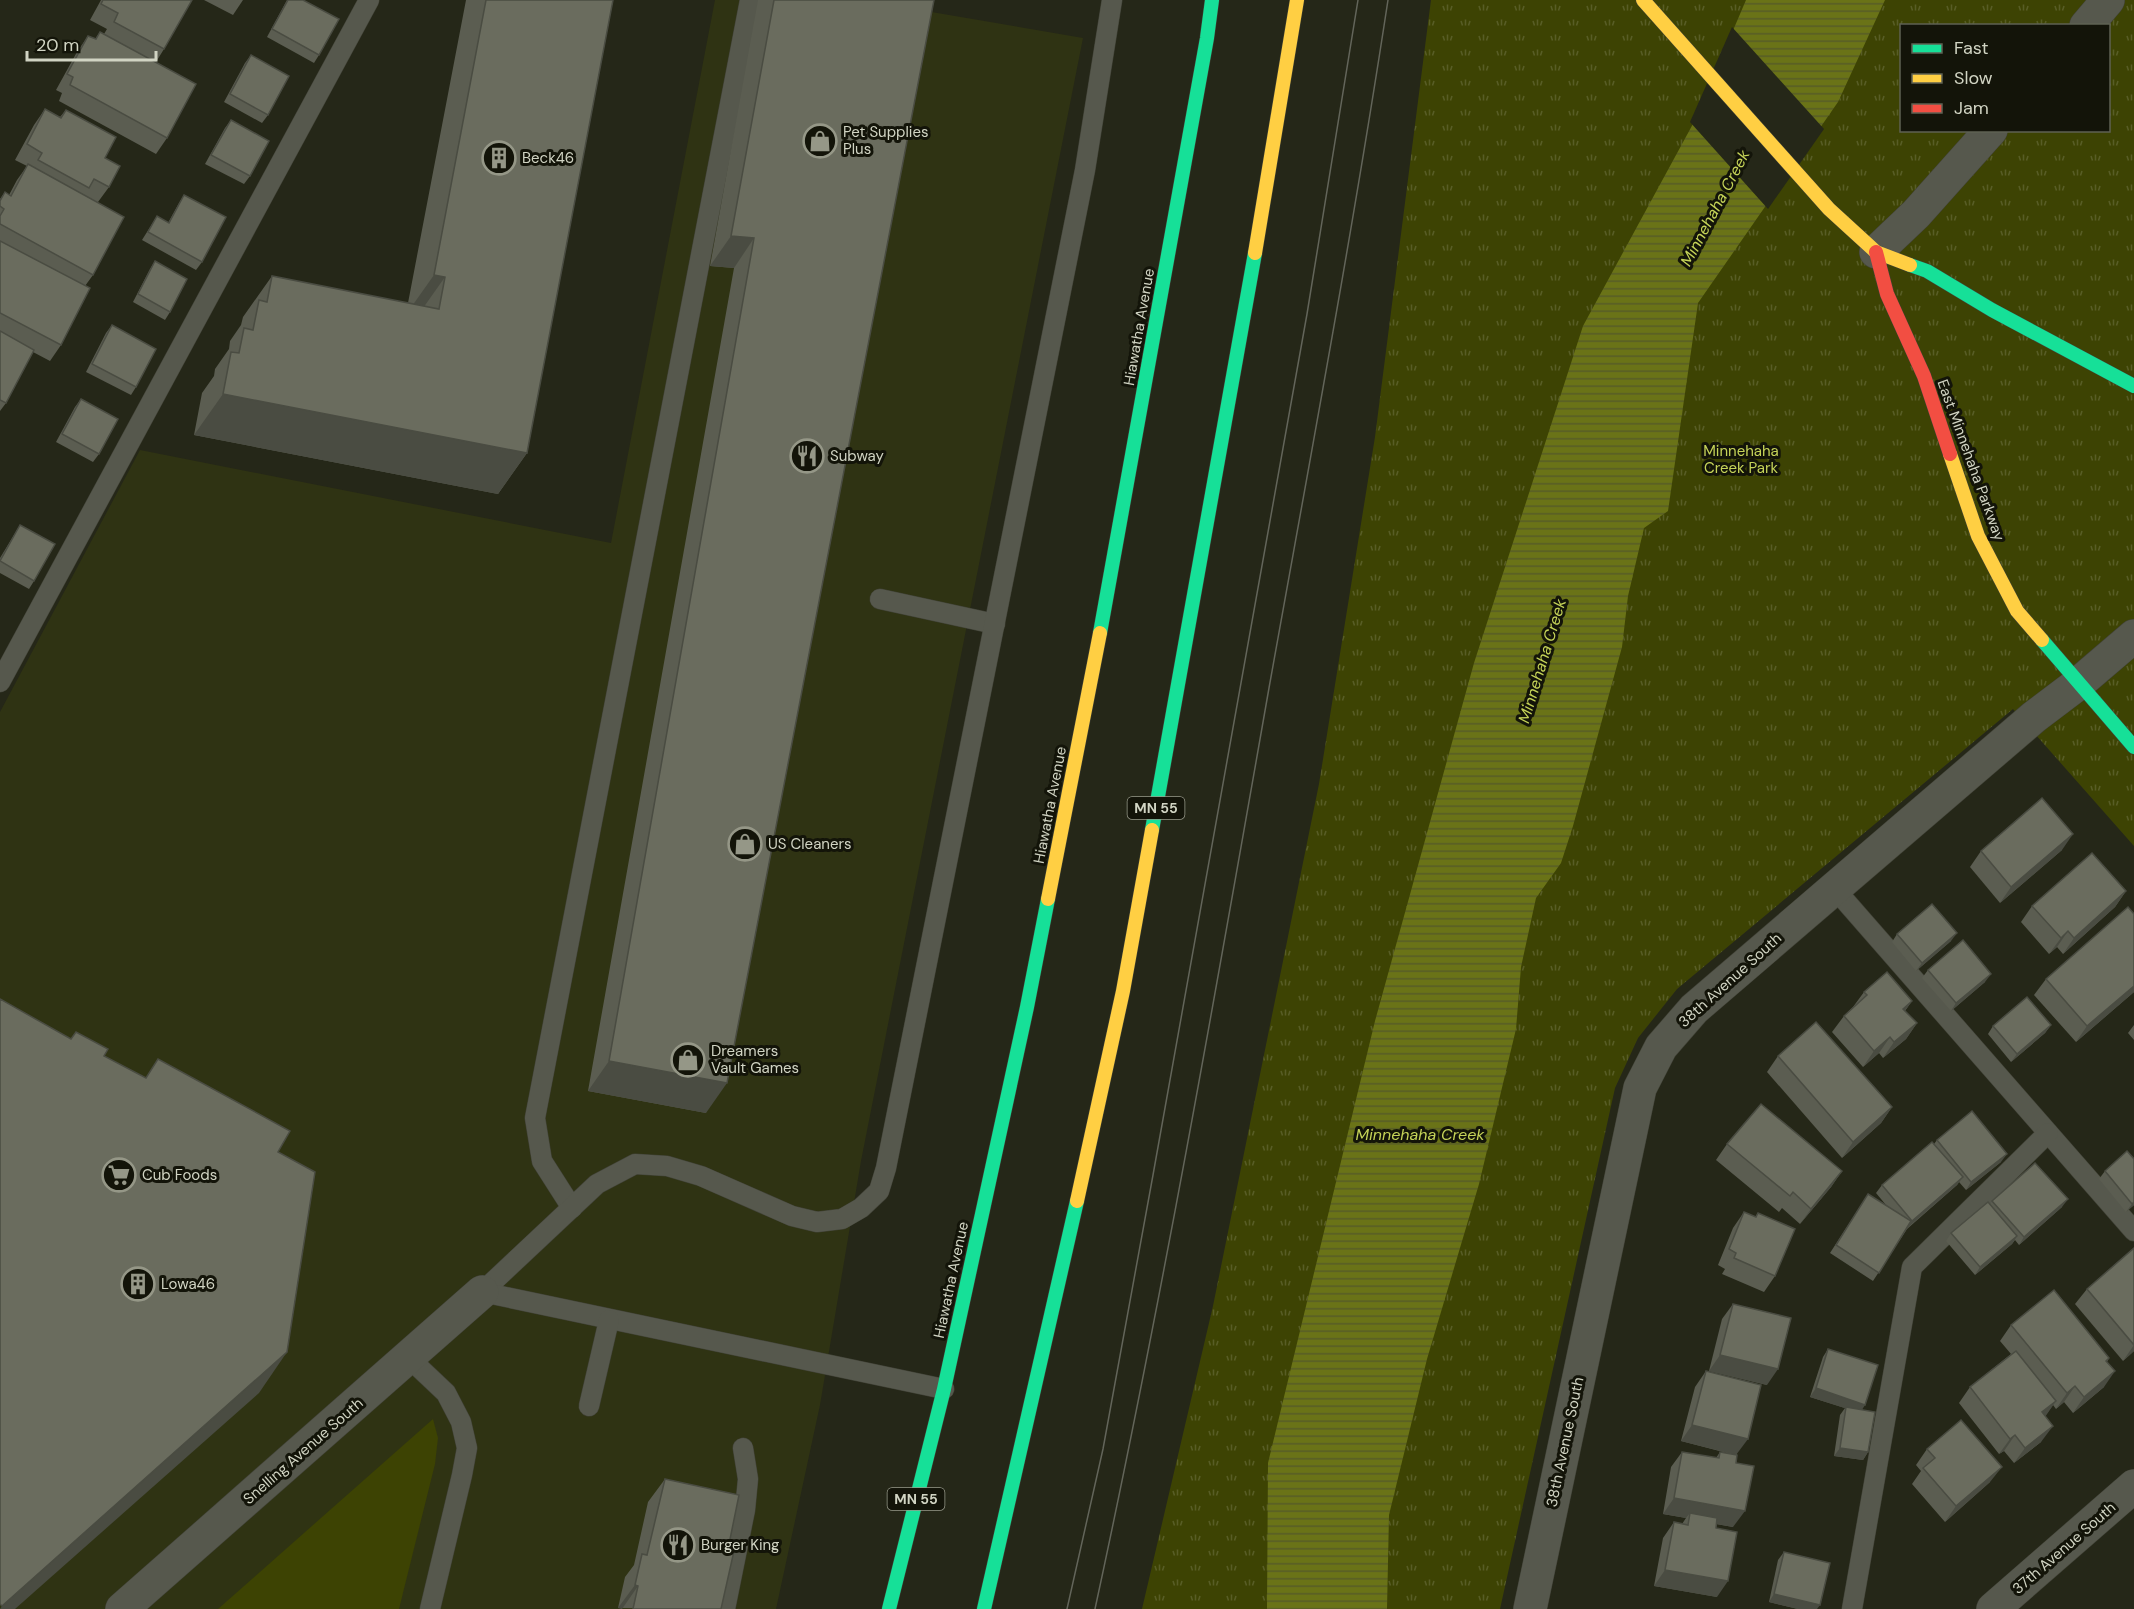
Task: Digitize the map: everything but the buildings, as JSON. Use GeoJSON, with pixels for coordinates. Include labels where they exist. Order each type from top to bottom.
{"type":"FeatureCollection","features":[{"type":"Feature","properties":{"kind":"main road","name":"Hiawatha Avenue"},"geometry":{"type":"LineString","coordinates":[[889,1609],[944,1389],[1027,1007],[1117,548],[1212,0]]}},
{"type":"Feature","properties":{"kind":"main road","name":"MN 55"},"geometry":{"type":"LineString","coordinates":[[984,1609],[1031,1409],[1123,991],[1244,319],[1297,0]]}},
{"type":"Feature","properties":{"kind":"main road"},"geometry":{"type":"LineString","coordinates":[[1643,0],[1829,208],[1876,252],[1927,271],[1992,310],[2134,386]]}},
{"type":"Feature","properties":{"kind":"main road","name":"East Minnehaha Parkway"},"geometry":{"type":"LineString","coordinates":[[1876,252],[1887,294],[1924,376],[1978,536],[2017,611],[2134,747]]}},
{"type":"Feature","properties":{"kind":"street"},"geometry":{"type":"LineString","coordinates":[[2087,24],[2108,0]]}},
{"type":"Feature","properties":{"kind":"street"},"geometry":{"type":"LineString","coordinates":[[1876,252],[1917,214],[1989,132]]}},
{"type":"Feature","properties":{"kind":"street","name":"38th Avenue South"},"geometry":{"type":"LineString","coordinates":[[1530,1609],[1640,1088],[1660,1047],[1694,1009],[2034,717],[2079,683],[2134,636]]}},
{"type":"Feature","properties":{"kind":"street","name":"Snelling Avenue South"},"geometry":{"type":"LineString","coordinates":[[122,1609],[482,1292]]}},
{"type":"Feature","properties":{"kind":"street","name":"37th Avenue South"},"geometry":{"type":"LineString","coordinates":[[1993,1609],[2134,1486]]}},
{"type":"Feature","properties":{"kind":"lane"},"geometry":{"type":"LineString","coordinates":[[0,682],[369,0]]}},
{"type":"Feature","properties":{"kind":"lane"},"geometry":{"type":"LineString","coordinates":[[572,1208],[542,1161],[535,1118],[750,0]]}},
{"type":"Feature","properties":{"kind":"lane"},"geometry":{"type":"LineString","coordinates":[[482,1292],[597,1184],[635,1164],[667,1166],[701,1176],[792,1216],[817,1222],[843,1219],[861,1208],[879,1191],[886,1168],[1084,170],[1112,0]]}},
{"type":"Feature","properties":{"kind":"lane"},"geometry":{"type":"LineString","coordinates":[[880,599],[995,624]]}},
{"type":"Feature","properties":{"kind":"lane"},"geometry":{"type":"LineString","coordinates":[[1834,888],[2134,1231]]}},
{"type":"Feature","properties":{"kind":"lane"},"geometry":{"type":"LineString","coordinates":[[1852,1609],[1912,1267],[2048,1133]]}},
{"type":"Feature","properties":{"kind":"lane"},"geometry":{"type":"LineString","coordinates":[[482,1292],[944,1389]]}},
{"type":"Feature","properties":{"kind":"lane"},"geometry":{"type":"LineString","coordinates":[[589,1406],[609,1320]]}},
{"type":"Feature","properties":{"kind":"lane"},"geometry":{"type":"LineString","coordinates":[[409,1358],[447,1393],[461,1422],[467,1448],[430,1609]]}},
{"type":"Feature","properties":{"kind":"lane"},"geometry":{"type":"LineString","coordinates":[[725,1609],[745,1510],[748,1479],[743,1448]]}},
{"type":"Feature","properties":{"kind":"shaded area"},"geometry":{"type":"Polygon","coordinates":[[[715,0],[861,0],[1083,38],[861,1161],[820,1405],[776,1609],[0,1609],[0,712],[140,450],[611,543],[715,0]]]}},
{"type":"Feature","properties":{"kind":"green space","name":"Minnehaha Creek Park"},"geometry":{"type":"Polygon","coordinates":[[[1431,0],[2134,0],[2134,846],[2013,709],[1677,989],[1638,1038],[1615,1088],[1500,1609],[1142,1609],[1213,1306],[1319,784],[1375,437],[1431,0]]]}},
{"type":"Feature","properties":{"kind":"green space"},"geometry":{"type":"Polygon","coordinates":[[[433,1419],[438,1438],[435,1464],[399,1609],[218,1609],[433,1419]]]}},
{"type":"Feature","properties":{"kind":"water","name":"Minnehaha Creek"},"geometry":{"type":"Polygon","coordinates":[[[1746,0],[1885,0],[1838,102],[1698,303],[1668,511],[1644,528],[1628,596],[1622,647],[1573,826],[1561,863],[1536,898],[1521,967],[1516,1029],[1479,1184],[1427,1359],[1389,1515],[1387,1609],[1267,1609],[1268,1463],[1375,1021],[1474,663],[1583,326],[1694,122],[1746,0]]]}},
{"type":"Feature","properties":{"kind":"pier"},"geometry":{"type":"Polygon","coordinates":[[[1732,27],[1824,129],[1768,209],[1690,122],[1732,27]]]}},
{"type":"Feature","properties":{"kind":"tram line"},"geometry":{"type":"LineString","coordinates":[[1067,1609],[1103,1449],[1153,1175],[1307,314],[1358,0]]}},
{"type":"Feature","properties":{"kind":"tram line"},"geometry":{"type":"LineString","coordinates":[[1095,1609],[1165,1265],[1208,1034],[1346,258],[1388,0]]}},
{"type":"Feature","properties":{"kind":"traffic: fast"},"geometry":{"type":"LineString","coordinates":[[1100,633],[1212,0]]}},
{"type":"Feature","properties":{"kind":"traffic: fast"},"geometry":{"type":"LineString","coordinates":[[1152,830],[1255,253]]}},
{"type":"Feature","properties":{"kind":"traffic: fast"},"geometry":{"type":"LineString","coordinates":[[1910,265],[1927,271],[1992,310],[2134,386]]}},
{"type":"Feature","properties":{"kind":"traffic: fast"},"geometry":{"type":"LineString","coordinates":[[2042,640],[2134,747]]}},
{"type":"Feature","properties":{"kind":"traffic: fast"},"geometry":{"type":"LineString","coordinates":[[889,1609],[944,1389],[1027,1007],[1048,899]]}},
{"type":"Feature","properties":{"kind":"traffic: fast"},"geometry":{"type":"LineString","coordinates":[[984,1609],[1077,1201]]}},
{"type":"Feature","properties":{"kind":"traffic: slow"},"geometry":{"type":"LineString","coordinates":[[1255,253],[1297,0]]}},
{"type":"Feature","properties":{"kind":"traffic: slow"},"geometry":{"type":"LineString","coordinates":[[1643,0],[1829,209],[1876,252],[1910,265]]}},
{"type":"Feature","properties":{"kind":"traffic: slow"},"geometry":{"type":"LineString","coordinates":[[1950,454],[1978,536],[2017,611],[2042,640]]}},
{"type":"Feature","properties":{"kind":"traffic: slow"},"geometry":{"type":"LineString","coordinates":[[1048,899],[1100,633]]}},
{"type":"Feature","properties":{"kind":"traffic: slow"},"geometry":{"type":"LineString","coordinates":[[1077,1201],[1123,991],[1152,830]]}},
{"type":"Feature","properties":{"kind":"traffic: jam"},"geometry":{"type":"LineString","coordinates":[[1876,252],[1887,294],[1924,376],[1950,454]]}},
{"type":"Feature","properties":{"kind":"place","name":"Pet Supplies Plus"},"geometry":{"type":"Point","coordinates":[820,141]}},
{"type":"Feature","properties":{"kind":"place","name":"Beck46"},"geometry":{"type":"Point","coordinates":[499,158]}},
{"type":"Feature","properties":{"kind":"place","name":"Subway"},"geometry":{"type":"Point","coordinates":[807,456]}},
{"type":"Feature","properties":{"kind":"place","name":"US Cleaners"},"geometry":{"type":"Point","coordinates":[745,844]}},
{"type":"Feature","properties":{"kind":"place","name":"Dreamers Vault Games"},"geometry":{"type":"Point","coordinates":[688,1060]}},
{"type":"Feature","properties":{"kind":"place","name":"Cub Foods"},"geometry":{"type":"Point","coordinates":[119,1175]}},
{"type":"Feature","properties":{"kind":"place","name":"Lowa46"},"geometry":{"type":"Point","coordinates":[138,1284]}},
{"type":"Feature","properties":{"kind":"place","name":"Burger King"},"geometry":{"type":"Point","coordinates":[678,1545]}}]}
